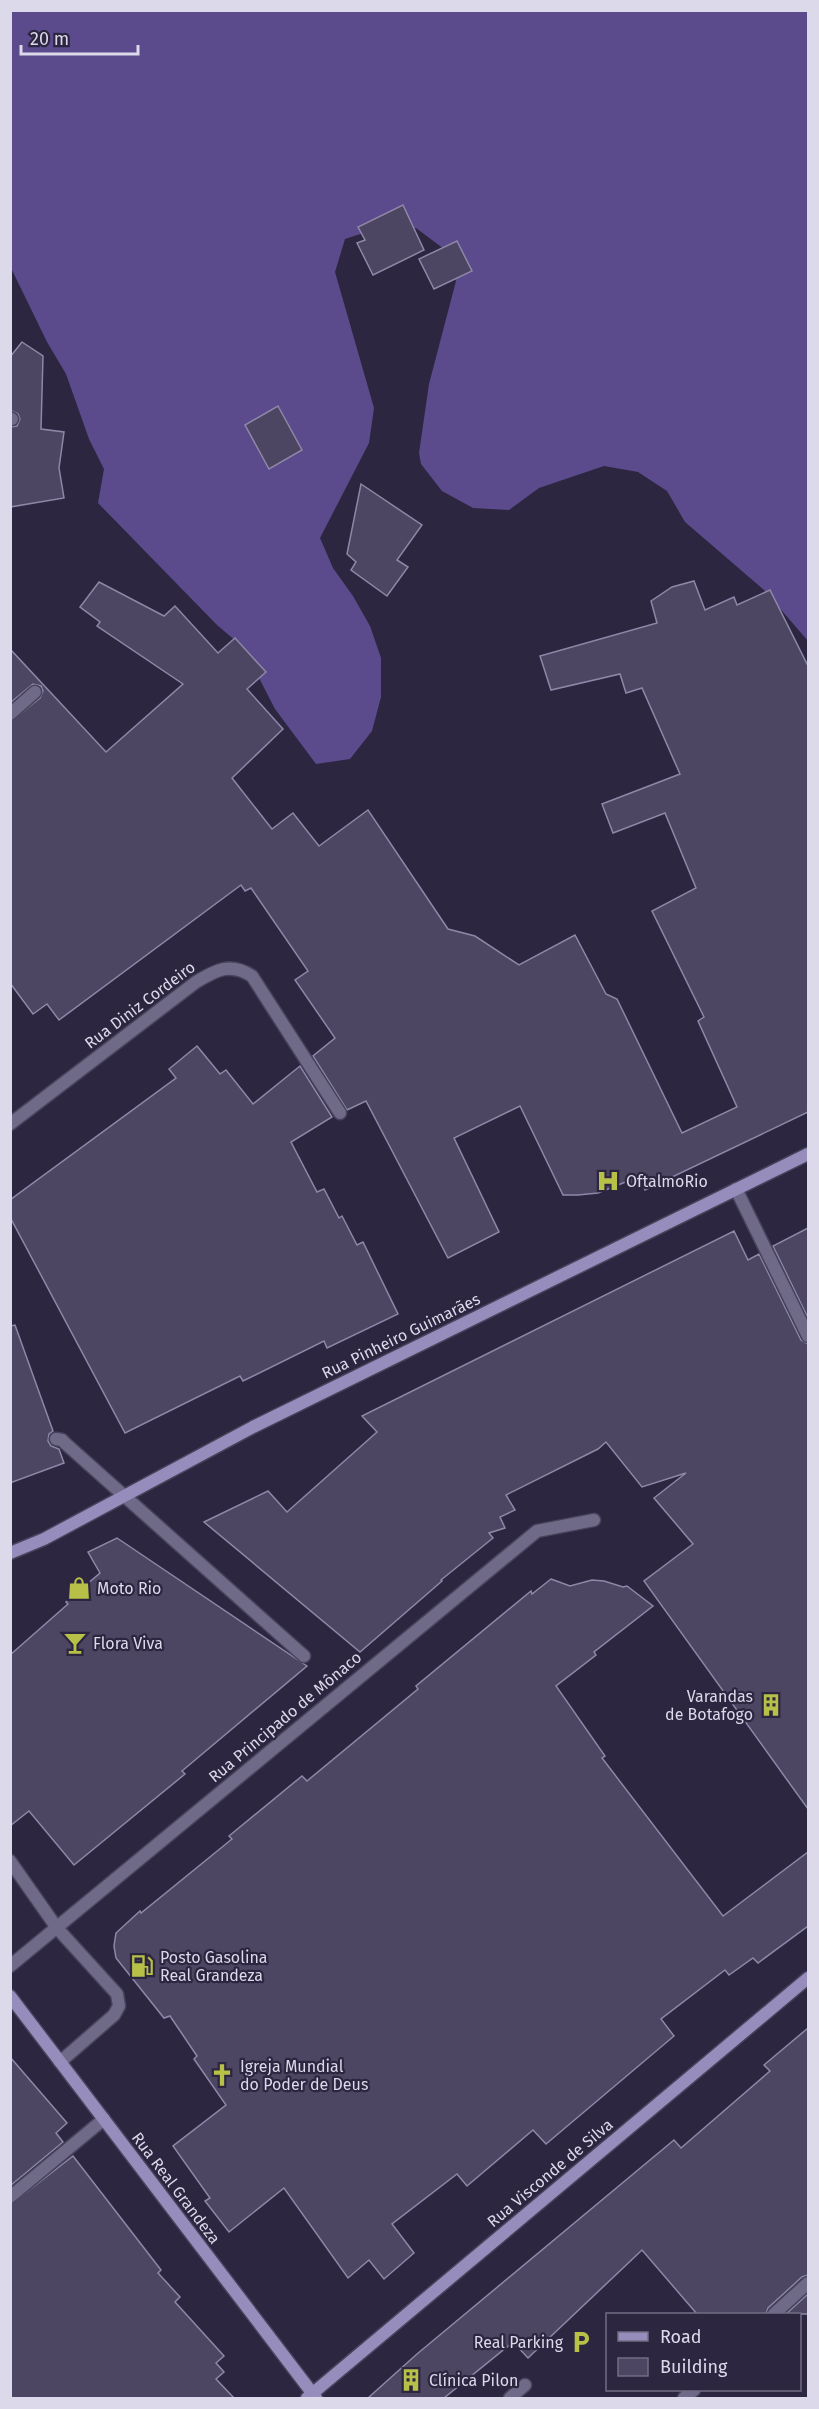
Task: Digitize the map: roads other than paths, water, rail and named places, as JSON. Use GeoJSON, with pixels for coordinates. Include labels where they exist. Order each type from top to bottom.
{"type":"FeatureCollection","features":[{"type":"Feature","properties":{"kind":"main road","name":"Rua Pinheiro Guimarães"},"geometry":{"type":"LineString","coordinates":[[10,1553],[44,1539],[253,1427],[808,1154]]}},
{"type":"Feature","properties":{"kind":"main road","name":"Rua Visconde de Silva"},"geometry":{"type":"LineString","coordinates":[[312,2397],[808,1978]]}},
{"type":"Feature","properties":{"kind":"main road","name":"Rua Real Grandeza"},"geometry":{"type":"LineString","coordinates":[[10,1996],[312,2397]]}},
{"type":"Feature","properties":{"kind":"street"},"geometry":{"type":"LineString","coordinates":[[10,714],[35,692]]}},
{"type":"Feature","properties":{"kind":"street","name":"Rua Diniz Cordeiro"},"geometry":{"type":"LineString","coordinates":[[10,1124],[196,982],[226,968],[241,969],[252,976],[340,1113]]}},
{"type":"Feature","properties":{"kind":"street"},"geometry":{"type":"LineString","coordinates":[[736,1189],[808,1336]]}},
{"type":"Feature","properties":{"kind":"street"},"geometry":{"type":"LineString","coordinates":[[56,1439],[62,1440],[304,1656]]}},
{"type":"Feature","properties":{"kind":"street","name":"Rua Principado de Mônaco"},"geometry":{"type":"LineString","coordinates":[[10,1966],[537,1531],[594,1520]]}},
{"type":"Feature","properties":{"kind":"street"},"geometry":{"type":"LineString","coordinates":[[10,1861],[57,1928],[117,1994],[118,2006],[114,2015],[60,2062]]}},
{"type":"Feature","properties":{"kind":"street"},"geometry":{"type":"LineString","coordinates":[[10,2197],[104,2119]]}},
{"type":"Feature","properties":{"kind":"street"},"geometry":{"type":"LineString","coordinates":[[775,2313],[808,2283]]}},
{"type":"Feature","properties":{"kind":"street"},"geometry":{"type":"LineString","coordinates":[[510,2398],[525,2385]]}},
{"type":"Feature","properties":{"kind":"place","name":"OftalmoRio"},"geometry":{"type":"Point","coordinates":[608,1181]}},
{"type":"Feature","properties":{"kind":"place","name":"Moto Rio"},"geometry":{"type":"Point","coordinates":[79,1588]}},
{"type":"Feature","properties":{"kind":"place","name":"Flora Viva"},"geometry":{"type":"Point","coordinates":[75,1643]}},
{"type":"Feature","properties":{"kind":"place","name":"Varandas de Botafogo"},"geometry":{"type":"Point","coordinates":[771,1705]}},
{"type":"Feature","properties":{"kind":"place","name":"Posto Gasolina Real Grandeza"},"geometry":{"type":"Point","coordinates":[142,1966]}},
{"type":"Feature","properties":{"kind":"place","name":"Igreja Mundial do Poder de Deus"},"geometry":{"type":"Point","coordinates":[222,2075]}},
{"type":"Feature","properties":{"kind":"place","name":"Real Parking"},"geometry":{"type":"Point","coordinates":[581,2342]}},
{"type":"Feature","properties":{"kind":"place","name":"Clínica Pilon"},"geometry":{"type":"Point","coordinates":[411,2380]}}]}
